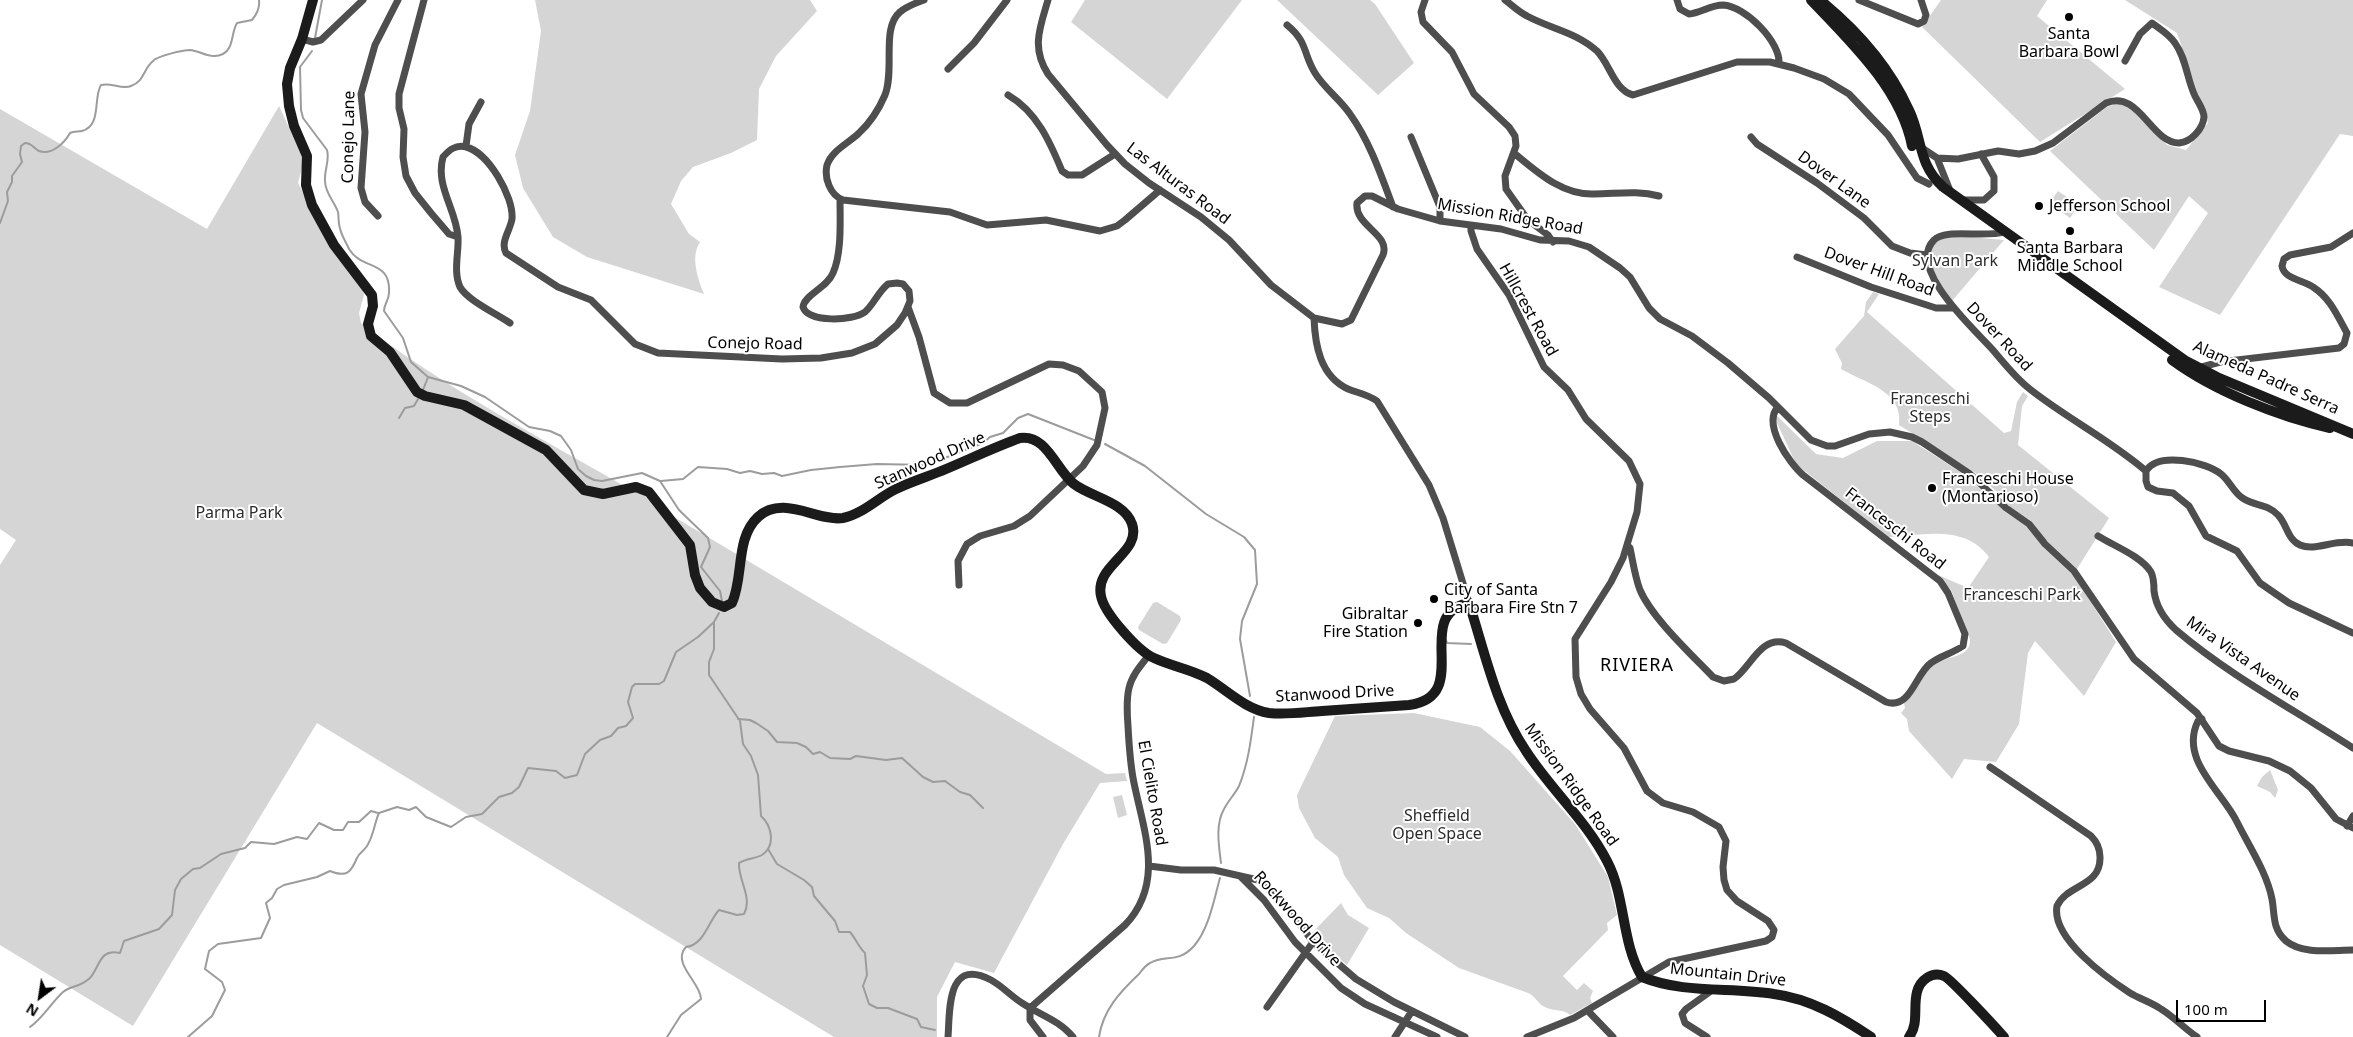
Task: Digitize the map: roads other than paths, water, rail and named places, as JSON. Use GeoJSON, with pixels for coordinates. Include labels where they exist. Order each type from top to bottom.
{"type":"FeatureCollection","features":[{"type":"Feature","properties":{"kind":"main road","name":"Stanwood Drive"},"geometry":{"type":"LineString","coordinates":[[313,0],[302,39],[290,68],[287,93],[291,116],[308,156],[307,191],[314,208],[332,242],[372,293],[373,302],[368,324],[371,336],[393,355],[417,392],[425,396],[464,405],[546,450],[584,490],[603,494],[636,487],[649,492],[690,545],[697,582],[708,598],[717,606],[726,607],[732,603],[747,537],[755,521],[767,512],[797,509],[833,518],[845,517],[902,486],[1023,437],[1033,439],[1042,446],[1068,479],[1081,489],[1122,510],[1132,522],[1134,532],[1131,543],[1105,574],[1101,584],[1100,594],[1104,604],[1116,620],[1149,655],[1205,677],[1249,706],[1267,712],[1289,713],[1414,704],[1430,698],[1439,684],[1445,617],[1454,607],[1469,603]]}},
{"type":"Feature","properties":{"kind":"main road","name":"Alameda Padre Serra"},"geometry":{"type":"LineString","coordinates":[[1811,0],[1877,74],[1906,122],[1916,160],[1929,184],[1985,223],[2004,232]]}},
{"type":"Feature","properties":{"kind":"main road","name":"Alameda Padre Serra"},"geometry":{"type":"LineString","coordinates":[[1820,0],[1847,23],[1885,68],[1908,108],[1922,158],[1929,172],[1951,193],[2198,368],[2352,433]]}},
{"type":"Feature","properties":{"kind":"main road","name":"Alameda Padre Serra"},"geometry":{"type":"LineString","coordinates":[[2121,315],[2168,357],[2208,382],[2299,421],[2352,433]]}},
{"type":"Feature","properties":{"kind":"main road","name":"Mission Ridge Road"},"geometry":{"type":"LineString","coordinates":[[1469,603],[1489,670],[1507,717],[1519,740],[1535,764],[1576,812],[1610,867],[1617,888],[1633,958],[1642,977]]}},
{"type":"Feature","properties":{"kind":"main road"},"geometry":{"type":"LineString","coordinates":[[1909,1037],[1915,1024],[1919,986],[1926,978],[1936,975],[1943,976],[1952,982],[2004,1037]]}},
{"type":"Feature","properties":{"kind":"main road","name":"Mountain Drive"},"geometry":{"type":"LineString","coordinates":[[1642,977],[1653,982],[1711,991],[1772,993],[1798,999],[1833,1013],[1871,1037]]}},
{"type":"Feature","properties":{"kind":"street"},"geometry":{"type":"LineString","coordinates":[[302,39],[313,42],[322,40],[363,0]]}},
{"type":"Feature","properties":{"kind":"street","name":"Conejo Lane"},"geometry":{"type":"LineString","coordinates":[[378,216],[365,202],[361,188],[366,132],[361,94],[375,45],[398,0]]}},
{"type":"Feature","properties":{"kind":"street"},"geometry":{"type":"LineString","coordinates":[[424,0],[399,94],[399,108],[404,129],[404,166],[406,176],[415,193],[449,234],[458,237]]}},
{"type":"Feature","properties":{"kind":"street"},"geometry":{"type":"LineString","coordinates":[[924,0],[903,10],[892,21],[889,43],[890,76],[882,102],[866,127],[839,149],[828,162],[826,170],[830,188],[840,199],[954,212],[987,224],[1046,220],[1100,230],[1109,229],[1125,220],[1160,190]]}},
{"type":"Feature","properties":{"kind":"street"},"geometry":{"type":"LineString","coordinates":[[948,69],[974,43],[1007,0]]}},
{"type":"Feature","properties":{"kind":"street","name":"Las Alturas Road"},"geometry":{"type":"LineString","coordinates":[[1048,0],[1037,36],[1041,61],[1048,74],[1115,154],[1142,177],[1201,217],[1229,240],[1282,294],[1314,318]]}},
{"type":"Feature","properties":{"kind":"street"},"geometry":{"type":"LineString","coordinates":[[1425,0],[1421,12],[1423,22],[1456,58],[1474,94],[1513,133],[1516,143],[1505,176],[1506,189],[1528,220],[1548,235],[1553,242]]}},
{"type":"Feature","properties":{"kind":"street"},"geometry":{"type":"LineString","coordinates":[[1506,0],[1527,16],[1571,33],[1589,45],[1605,60],[1621,88],[1633,95],[1737,62],[1758,61],[1779,64],[1813,74],[1848,94],[1888,135],[1917,178],[1929,184]]}},
{"type":"Feature","properties":{"kind":"street"},"geometry":{"type":"LineString","coordinates":[[1677,0],[1680,8],[1689,14],[1724,5],[1749,16],[1759,25],[1776,52],[1779,64]]}},
{"type":"Feature","properties":{"kind":"street"},"geometry":{"type":"LineString","coordinates":[[1859,0],[1918,24],[1924,21],[1926,15],[1921,0]]}},
{"type":"Feature","properties":{"kind":"street"},"geometry":{"type":"LineString","coordinates":[[1919,146],[1937,158],[1958,159],[1998,151],[2019,154],[2035,151],[2053,143],[2106,103],[2116,101],[2131,106],[2164,137],[2172,142],[2186,142],[2202,123],[2204,115],[2189,82],[2180,52],[2174,42],[2152,23],[2140,34],[2125,61]]}},
{"type":"Feature","properties":{"kind":"street"},"geometry":{"type":"LineString","coordinates":[[1287,25],[1302,41],[1317,77],[1337,97],[1358,126],[1374,157],[1393,207]]}},
{"type":"Feature","properties":{"kind":"street"},"geometry":{"type":"LineString","coordinates":[[1008,95],[1018,102],[1043,130],[1062,171],[1068,175],[1082,175],[1115,154]]}},
{"type":"Feature","properties":{"kind":"street"},"geometry":{"type":"LineString","coordinates":[[481,102],[469,124],[466,146],[455,147],[449,150],[442,164],[443,184],[458,237],[457,275],[460,286],[467,296],[510,323]]}},
{"type":"Feature","properties":{"kind":"street"},"geometry":{"type":"LineString","coordinates":[[1412,137],[1440,207],[1440,221]]}},
{"type":"Feature","properties":{"kind":"street","name":"Dover Lane"},"geometry":{"type":"LineString","coordinates":[[1751,137],[1757,144],[1818,183],[1864,218],[1888,244],[1906,252],[1927,255]]}},
{"type":"Feature","properties":{"kind":"street","name":"Conejo Road"},"geometry":{"type":"LineString","coordinates":[[466,146],[492,167],[503,186],[512,211],[510,226],[504,243],[506,253],[558,287],[591,300],[629,339],[648,351],[658,353],[744,358],[835,357],[875,344],[897,325],[908,307],[910,301],[909,291],[903,284],[892,283],[882,288],[864,312],[853,317],[824,318],[810,315],[804,311],[805,300],[826,285],[834,273],[840,230],[840,199]]}},
{"type":"Feature","properties":{"kind":"street"},"geometry":{"type":"LineString","coordinates":[[1514,153],[1539,173],[1566,190],[1585,194],[1638,193],[1659,196]]}},
{"type":"Feature","properties":{"kind":"street"},"geometry":{"type":"LineString","coordinates":[[1960,200],[1984,200],[1994,191],[1994,177],[1981,154]]}},
{"type":"Feature","properties":{"kind":"street"},"geometry":{"type":"LineString","coordinates":[[1937,158],[1951,193]]}},
{"type":"Feature","properties":{"kind":"street","name":"Mission Ridge Road"},"geometry":{"type":"LineString","coordinates":[[1469,603],[1441,513],[1421,470],[1376,401],[1366,394],[1347,388],[1330,376],[1321,361],[1314,318],[1342,324],[1351,320],[1385,252],[1383,241],[1359,214],[1357,207],[1359,200],[1368,196],[1393,207],[1440,221],[1508,230],[1553,242],[1559,240],[1578,243],[1610,260],[1630,278],[1649,308],[1660,319],[1709,349],[1751,382],[1804,435],[1819,444],[1836,446],[1879,432],[1900,434],[1922,442],[1970,474],[2006,508],[2029,524],[2045,544],[2074,570],[2134,660],[2190,706],[2219,746],[2229,751],[2269,761],[2290,771],[2311,788],[2336,819],[2350,827]]}},
{"type":"Feature","properties":{"kind":"street","name":"Hillcrest Road"},"geometry":{"type":"LineString","coordinates":[[1471,226],[1477,248],[1512,300],[1544,367],[1568,390],[1586,419],[1629,461],[1636,473],[1640,491],[1628,546],[1611,582],[1587,616],[1575,640],[1576,677],[1581,694],[1590,709],[1624,748],[1647,791],[1663,803],[1693,812],[1720,827],[1726,841],[1723,867],[1727,890],[1737,902],[1768,920],[1774,930],[1772,936],[1766,941],[1669,962],[1642,977]]}},
{"type":"Feature","properties":{"kind":"street"},"geometry":{"type":"LineString","coordinates":[[1927,255],[1931,242],[1942,234],[1988,236],[2004,232]]}},
{"type":"Feature","properties":{"kind":"street"},"geometry":{"type":"LineString","coordinates":[[2198,368],[2220,362],[2342,346],[2347,339],[2347,333],[2333,306],[2324,295],[2311,285],[2286,274],[2282,266],[2284,259],[2290,255],[2331,248],[2353,233]]}},
{"type":"Feature","properties":{"kind":"street","name":"Dover Road"},"geometry":{"type":"LineString","coordinates":[[1927,255],[1929,266],[1938,287],[1954,308],[2030,389],[2103,437],[2146,471]]}},
{"type":"Feature","properties":{"kind":"street","name":"Dover Hill Road"},"geometry":{"type":"LineString","coordinates":[[1797,257],[1871,288],[1936,308],[1954,308]]}},
{"type":"Feature","properties":{"kind":"street"},"geometry":{"type":"LineString","coordinates":[[908,307],[920,337],[934,393],[945,401],[967,402],[1048,364],[1064,365],[1079,371],[1102,392],[1106,408],[1097,445],[1084,466],[1068,479],[1041,507],[1019,523],[980,536],[968,544],[958,561],[959,585]]}},
{"type":"Feature","properties":{"kind":"street","name":"Franceschi Road"},"geometry":{"type":"LineString","coordinates":[[1628,546],[1637,579],[1647,602],[1692,654],[1718,680],[1734,679],[1764,646],[1780,642],[1886,702],[1896,703],[1905,698],[1929,664],[1963,646],[1965,634],[1948,593],[1940,581],[1790,463],[1772,421],[1774,411],[1778,407]]}},
{"type":"Feature","properties":{"kind":"street"},"geometry":{"type":"LineString","coordinates":[[2353,543],[2333,542],[2312,548],[2300,545],[2291,538],[2282,519],[2274,511],[2264,505],[2242,498],[2222,475],[2210,467],[2189,461],[2164,461],[2150,466],[2146,471],[2148,487],[2157,491],[2173,493],[2190,506],[2206,536],[2237,551],[2260,583],[2289,603],[2353,633]]}},
{"type":"Feature","properties":{"kind":"street","name":"Mira Vista Avenue"},"geometry":{"type":"LineString","coordinates":[[2098,536],[2146,567],[2153,577],[2157,602],[2163,616],[2189,641],[2250,684],[2353,748]]}},
{"type":"Feature","properties":{"kind":"street","name":"El Cielito Road"},"geometry":{"type":"LineString","coordinates":[[1030,1008],[1129,920],[1142,900],[1149,866],[1147,839],[1132,776],[1127,705],[1132,678],[1149,655]]}},
{"type":"Feature","properties":{"kind":"street"},"geometry":{"type":"LineString","coordinates":[[2202,720],[2198,721],[2194,732],[2197,760],[2202,771],[2231,810],[2270,889],[2274,923],[2280,935],[2293,945],[2304,949],[2353,950]]}},
{"type":"Feature","properties":{"kind":"street"},"geometry":{"type":"LineString","coordinates":[[1990,767],[2096,841],[2100,861],[2096,874],[2090,881],[2063,898],[2057,906],[2058,920],[2067,938],[2082,955],[2110,979],[2162,1010],[2197,1037]]}},
{"type":"Feature","properties":{"kind":"street"},"geometry":{"type":"LineString","coordinates":[[2350,827],[2353,816]]}},
{"type":"Feature","properties":{"kind":"street","name":"Rockwood Drive"},"geometry":{"type":"LineString","coordinates":[[1149,866],[1181,870],[1214,870],[1258,880],[1276,893],[1313,942],[1363,984],[1465,1037]]}},
{"type":"Feature","properties":{"kind":"street","name":"Rockwood Drive"},"geometry":{"type":"LineString","coordinates":[[1241,877],[1264,900],[1305,953],[1352,996],[1436,1037]]}},
{"type":"Feature","properties":{"kind":"street"},"geometry":{"type":"LineString","coordinates":[[1267,1007],[1313,942]]}},
{"type":"Feature","properties":{"kind":"street"},"geometry":{"type":"LineString","coordinates":[[948,1037],[951,995],[957,982],[975,974],[990,980],[1030,1008],[1062,1025],[1073,1037]]}},
{"type":"Feature","properties":{"kind":"street"},"geometry":{"type":"LineString","coordinates":[[1527,1037],[1562,1024],[1588,1011],[1642,977]]}},
{"type":"Feature","properties":{"kind":"street"},"geometry":{"type":"LineString","coordinates":[[1707,1037],[1685,1023],[1682,1014],[1711,991]]}},
{"type":"Feature","properties":{"kind":"street"},"geometry":{"type":"LineString","coordinates":[[1030,1008],[1031,1022],[1043,1037]]}},
{"type":"Feature","properties":{"kind":"street"},"geometry":{"type":"LineString","coordinates":[[1395,1037],[1412,1011]]}},
{"type":"Feature","properties":{"kind":"street"},"geometry":{"type":"LineString","coordinates":[[1588,1011],[1613,1037]]}},
{"type":"Feature","properties":{"kind":"waterway"},"geometry":{"type":"LineString","coordinates":[[0,223],[8,201],[7,192],[12,182],[12,176],[22,162],[21,146],[27,143],[39,151],[49,152],[58,147],[70,133],[88,128],[95,117],[97,97],[101,85],[109,84],[128,87],[136,84],[150,64],[159,57],[190,50],[210,56],[223,54],[231,44],[237,23],[252,20],[258,11],[259,0]]}},
{"type":"Feature","properties":{"kind":"waterway"},"geometry":{"type":"LineString","coordinates":[[315,38],[322,0]]}},
{"type":"Feature","properties":{"kind":"waterway"},"geometry":{"type":"LineString","coordinates":[[312,51],[300,67],[301,110],[303,118],[327,150],[325,185],[338,212],[342,236],[355,256],[375,266],[385,275],[389,293],[384,311],[403,338],[411,362],[428,377],[461,386],[485,397],[529,427],[550,431],[561,436],[571,450],[578,469],[594,480],[602,481],[642,473],[660,481],[679,510],[708,538],[710,547],[701,567],[720,591],[722,601]]}},
{"type":"Feature","properties":{"kind":"waterway"},"geometry":{"type":"LineString","coordinates":[[423,390],[428,377]]}},
{"type":"Feature","properties":{"kind":"waterway"},"geometry":{"type":"LineString","coordinates":[[399,418],[405,408],[414,406],[418,399]]}},
{"type":"Feature","properties":{"kind":"waterway"},"geometry":{"type":"LineString","coordinates":[[661,481],[683,479],[698,467],[727,469],[740,473],[750,471],[762,474],[774,473],[782,476],[811,470],[877,464],[927,465],[1003,433],[1018,418],[1028,414],[1094,440]]}},
{"type":"Feature","properties":{"kind":"waterway"},"geometry":{"type":"LineString","coordinates":[[1105,444],[1145,466],[1206,514],[1244,537],[1255,550],[1257,584],[1242,621],[1240,639],[1250,696]]}},
{"type":"Feature","properties":{"kind":"waterway"},"geometry":{"type":"LineString","coordinates":[[667,1037],[681,1015],[701,999],[697,986],[684,966],[682,953],[686,947],[701,938],[719,910],[737,915],[744,914],[747,902],[739,863],[762,855],[769,847],[771,841],[770,830],[761,816],[758,775],[751,756],[743,744],[740,721],[709,675],[709,662],[714,649],[714,622],[719,613]]}},
{"type":"Feature","properties":{"kind":"waterway"},"geometry":{"type":"LineString","coordinates":[[188,1037],[212,1016],[225,990],[222,982],[205,969],[209,951],[218,944],[261,938],[270,918],[266,903],[272,898],[277,889],[284,885],[317,877],[330,871],[341,874],[348,872],[353,867],[358,856],[366,848],[373,834],[379,813],[397,807],[409,810],[416,807],[426,817],[451,827],[466,817],[482,814],[499,797],[512,793],[519,787],[528,768],[556,771],[565,778],[577,775],[585,754],[600,740],[611,736],[618,728],[626,726],[633,718],[628,702],[632,687],[635,684],[659,684],[664,681],[676,652],[698,637],[714,622]]}},
{"type":"Feature","properties":{"kind":"waterway"},"geometry":{"type":"LineString","coordinates":[[1446,640],[1447,643],[1471,644]]}},
{"type":"Feature","properties":{"kind":"waterway"},"geometry":{"type":"LineString","coordinates":[[1221,863],[1218,836],[1219,822],[1224,809],[1242,778],[1249,752],[1254,717]]}},
{"type":"Feature","properties":{"kind":"waterway"},"geometry":{"type":"LineString","coordinates":[[738,719],[750,720],[756,723],[768,731],[777,742],[797,743],[806,747],[813,754],[820,752],[830,758],[850,759],[856,756],[886,760],[902,758],[923,777],[933,782],[945,781],[960,792],[970,795],[983,808]]}},
{"type":"Feature","properties":{"kind":"waterway"},"geometry":{"type":"LineString","coordinates":[[30,1027],[63,992],[90,978],[104,956],[113,952],[120,953],[124,941],[159,929],[172,915],[175,890],[181,879],[193,869],[200,868],[221,854],[245,848],[251,842],[274,844],[297,837],[307,839],[319,823],[334,830],[343,830],[348,822],[359,822],[371,811],[378,813]]}},
{"type":"Feature","properties":{"kind":"waterway"},"geometry":{"type":"LineString","coordinates":[[768,849],[777,864],[812,887],[814,896],[835,921],[839,932],[850,932],[865,953],[867,975],[863,986],[869,1004],[877,1008],[888,1008],[917,1019],[921,1027],[935,1030]]}},
{"type":"Feature","properties":{"kind":"waterway"},"geometry":{"type":"LineString","coordinates":[[1099,1037],[1104,1018],[1113,1002],[1146,966],[1156,960],[1182,955],[1194,946],[1204,931],[1220,878]]}},
{"type":"Feature","properties":{"kind":"place","name":"Santa Barbara Bowl"},"geometry":{"type":"Point","coordinates":[2069,17]}},
{"type":"Feature","properties":{"kind":"place","name":"Jefferson School"},"geometry":{"type":"Point","coordinates":[2039,206]}},
{"type":"Feature","properties":{"kind":"place","name":"Santa Barbara Middle School"},"geometry":{"type":"Point","coordinates":[2070,231]}},
{"type":"Feature","properties":{"kind":"place","name":"Franceschi House (Montarioso)"},"geometry":{"type":"Point","coordinates":[1932,488]}},
{"type":"Feature","properties":{"kind":"place","name":"City of Santa Barbara Fire Stn 7"},"geometry":{"type":"Point","coordinates":[1434,599]}},
{"type":"Feature","properties":{"kind":"place","name":"Gibraltar Fire Station"},"geometry":{"type":"Point","coordinates":[1418,623]}},
{"type":"Feature","properties":{"kind":"district","name":"RIVIERA"},"geometry":{"type":"Point","coordinates":[1637,666]}},
{"type":"Feature","properties":{"kind":"park label","name":"Sylvan Park"},"geometry":{"type":"Point","coordinates":[1955,261]}},
{"type":"Feature","properties":{"kind":"park label","name":"Franceschi Steps"},"geometry":{"type":"Point","coordinates":[1930,408]}},
{"type":"Feature","properties":{"kind":"park label","name":"Parma Park"},"geometry":{"type":"Point","coordinates":[239,513]}},
{"type":"Feature","properties":{"kind":"park label","name":"Franceschi Park"},"geometry":{"type":"Point","coordinates":[2022,595]}},
{"type":"Feature","properties":{"kind":"park label","name":"Sheffield Open Space"},"geometry":{"type":"Point","coordinates":[1437,825]}}]}
